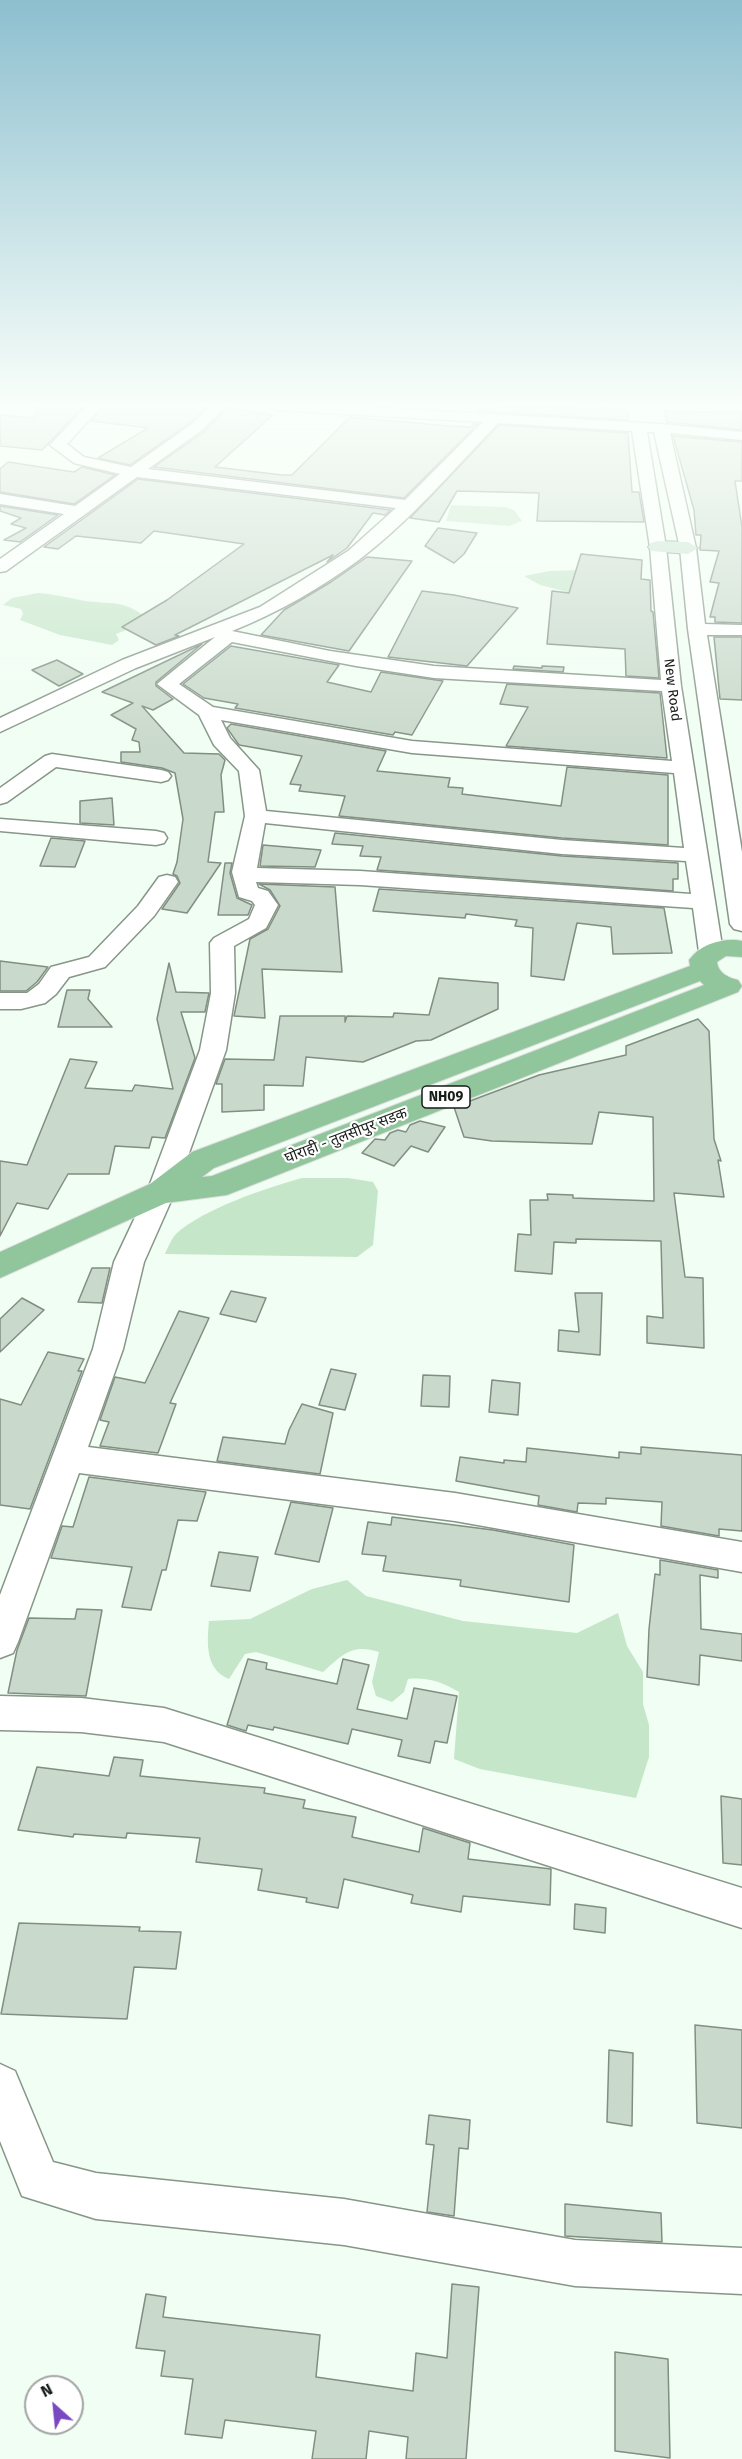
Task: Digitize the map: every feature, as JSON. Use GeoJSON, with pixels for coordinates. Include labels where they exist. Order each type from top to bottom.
{"type":"FeatureCollection","features":[{"type":"Feature","properties":{"kind":"main road","name":"NH09"},"geometry":{"type":"LineString","coordinates":[[721,974],[721,948],[742,949]]}},
{"type":"Feature","properties":{"kind":"main road","name":"घोराही - तुलसीपुर सडक"},"geometry":{"type":"LineString","coordinates":[[4,1261],[161,1192],[216,1187],[721,974]]}},
{"type":"Feature","properties":{"kind":"street"},"geometry":{"type":"LineString","coordinates":[[0,567],[62,521]]}},
{"type":"Feature","properties":{"kind":"street"},"geometry":{"type":"LineString","coordinates":[[0,726],[129,664],[222,633],[266,611],[354,555],[392,521]]}},
{"type":"Feature","properties":{"kind":"street","name":"New Road"},"geometry":{"type":"LineString","coordinates":[[654,521],[670,686],[704,902],[721,974]]}},
{"type":"Feature","properties":{"kind":"street"},"geometry":{"type":"LineString","coordinates":[[682,521],[688,548],[697,629],[742,924]]}},
{"type":"Feature","properties":{"kind":"street"},"geometry":{"type":"LineString","coordinates":[[658,547],[688,548]]}},
{"type":"Feature","properties":{"kind":"street"},"geometry":{"type":"LineString","coordinates":[[697,629],[742,630]]}},
{"type":"Feature","properties":{"kind":"street"},"geometry":{"type":"LineString","coordinates":[[222,633],[326,657],[434,672],[521,679],[670,686]]}},
{"type":"Feature","properties":{"kind":"street"},"geometry":{"type":"LineString","coordinates":[[222,633],[167,684],[207,712],[412,747],[683,768]]}},
{"type":"Feature","properties":{"kind":"street"},"geometry":{"type":"LineString","coordinates":[[0,1642],[108,1349],[129,1262],[161,1192],[213,1050],[223,993],[222,943],[258,923],[267,905],[260,896],[247,892],[243,872],[256,816],[249,770],[221,741],[207,712]]}},
{"type":"Feature","properties":{"kind":"street"},"geometry":{"type":"LineString","coordinates":[[0,798],[52,760],[161,776]]}},
{"type":"Feature","properties":{"kind":"street"},"geometry":{"type":"LineString","coordinates":[[256,816],[562,847],[696,855]]}},
{"type":"Feature","properties":{"kind":"street"},"geometry":{"type":"LineString","coordinates":[[0,825],[156,838]]}},
{"type":"Feature","properties":{"kind":"street"},"geometry":{"type":"LineString","coordinates":[[243,872],[257,875],[360,878],[704,902]]}},
{"type":"Feature","properties":{"kind":"street"},"geometry":{"type":"LineString","coordinates":[[0,1001],[28,1002],[45,995],[60,972],[97,962],[146,911],[167,882]]}},
{"type":"Feature","properties":{"kind":"street"},"geometry":{"type":"LineString","coordinates":[[67,1458],[455,1507],[742,1557]]}},
{"type":"Feature","properties":{"kind":"street"},"geometry":{"type":"LineString","coordinates":[[0,1713],[81,1715],[164,1725],[742,1908]]}},
{"type":"Feature","properties":{"kind":"street"},"geometry":{"type":"LineString","coordinates":[[0,2086],[38,2180],[96,2196],[344,2222],[575,2264],[742,2271]]}},
{"type":"Feature","properties":{"kind":"green space"},"geometry":{"type":"Polygon","coordinates":[[[446,521],[522,521],[522,521],[509,526],[446,521]]]}},
{"type":"Feature","properties":{"kind":"green space"},"geometry":{"type":"Polygon","coordinates":[[[579,570],[579,595],[540,585],[524,576],[549,571],[579,570]]]}},
{"type":"Feature","properties":{"kind":"green space"},"geometry":{"type":"Polygon","coordinates":[[[38,593],[124,605],[151,621],[116,634],[119,640],[112,645],[60,635],[20,620],[23,614],[21,609],[3,605],[12,598],[38,593]]]}},
{"type":"Feature","properties":{"kind":"green space"},"geometry":{"type":"Polygon","coordinates":[[[302,1178],[348,1178],[373,1182],[378,1191],[373,1245],[357,1257],[165,1254],[176,1234],[202,1216],[271,1187],[302,1178]]]}},
{"type":"Feature","properties":{"kind":"green space"},"geometry":{"type":"Polygon","coordinates":[[[347,1580],[366,1596],[463,1621],[577,1633],[618,1613],[627,1646],[643,1672],[643,1704],[649,1725],[649,1757],[636,1798],[480,1769],[454,1759],[459,1692],[435,1681],[408,1679],[404,1692],[392,1702],[376,1696],[372,1682],[379,1652],[362,1649],[348,1652],[323,1672],[256,1652],[245,1654],[229,1679],[215,1669],[208,1646],[209,1621],[250,1619],[312,1589],[347,1580]]]}},
{"type":"Feature","properties":{"kind":"building"},"geometry":{"type":"Polygon","coordinates":[[[16,521],[50,521],[20,542],[4,540],[26,528],[11,524],[16,521]]]}},
{"type":"Feature","properties":{"kind":"building"},"geometry":{"type":"Polygon","coordinates":[[[80,521],[367,521],[347,548],[327,562],[333,555],[175,635],[179,636],[156,645],[122,627],[167,600],[244,544],[154,531],[141,543],[76,536],[58,549],[44,547],[80,521]]]}},
{"type":"Feature","properties":{"kind":"building"},"geometry":{"type":"Polygon","coordinates":[[[537,521],[644,521],[644,522],[537,521]]]}},
{"type":"Feature","properties":{"kind":"building"},"geometry":{"type":"Polygon","coordinates":[[[695,521],[741,521],[742,623],[715,622],[715,617],[710,617],[719,583],[710,582],[719,551],[700,550],[701,535],[696,535],[695,521]]]}},
{"type":"Feature","properties":{"kind":"building"},"geometry":{"type":"Polygon","coordinates":[[[438,528],[477,533],[464,554],[454,563],[425,546],[438,528]]]}},
{"type":"Feature","properties":{"kind":"building"},"geometry":{"type":"Polygon","coordinates":[[[581,554],[642,560],[641,579],[650,580],[651,611],[653,612],[659,678],[626,676],[625,649],[547,644],[552,591],[569,593],[581,554]]]}},
{"type":"Feature","properties":{"kind":"building"},"geometry":{"type":"Polygon","coordinates":[[[367,557],[412,561],[349,651],[261,635],[284,610],[367,557]]]}},
{"type":"Feature","properties":{"kind":"building"},"geometry":{"type":"Polygon","coordinates":[[[422,591],[518,608],[467,666],[388,657],[422,591]]]}},
{"type":"Feature","properties":{"kind":"building"},"geometry":{"type":"Polygon","coordinates":[[[714,637],[742,637],[742,700],[720,699],[714,637]]]}},
{"type":"Feature","properties":{"kind":"building"},"geometry":{"type":"Polygon","coordinates":[[[202,644],[156,682],[156,686],[173,699],[153,710],[142,706],[184,753],[219,754],[225,760],[221,775],[224,812],[215,812],[208,862],[221,863],[187,913],[162,909],[180,883],[177,876],[173,874],[183,819],[175,773],[162,768],[121,762],[121,752],[140,752],[139,742],[132,740],[136,729],[111,715],[133,703],[102,692],[202,644]]]}},
{"type":"Feature","properties":{"kind":"building"},"geometry":{"type":"Polygon","coordinates":[[[231,646],[339,665],[327,682],[371,692],[381,672],[443,681],[412,735],[395,732],[393,735],[235,708],[238,704],[204,698],[183,684],[231,646]]]}},
{"type":"Feature","properties":{"kind":"building"},"geometry":{"type":"Polygon","coordinates":[[[57,660],[83,674],[59,686],[32,670],[57,660]]]}},
{"type":"Feature","properties":{"kind":"building"},"geometry":{"type":"Polygon","coordinates":[[[514,666],[564,667],[563,672],[513,669],[514,666]]]}},
{"type":"Feature","properties":{"kind":"building"},"geometry":{"type":"Polygon","coordinates":[[[507,684],[660,693],[667,758],[506,746],[528,707],[500,704],[507,684]]]}},
{"type":"Feature","properties":{"kind":"building"},"geometry":{"type":"Polygon","coordinates":[[[231,724],[386,751],[377,771],[450,778],[448,787],[463,788],[462,794],[561,806],[567,767],[668,775],[668,845],[562,838],[339,816],[345,796],[299,791],[301,785],[290,784],[302,756],[239,745],[227,728],[231,724]]]}},
{"type":"Feature","properties":{"kind":"building"},"geometry":{"type":"Polygon","coordinates":[[[112,798],[114,825],[80,823],[80,801],[112,798]]]}},
{"type":"Feature","properties":{"kind":"building"},"geometry":{"type":"Polygon","coordinates":[[[335,833],[562,856],[678,863],[678,879],[673,879],[673,891],[377,870],[381,857],[360,856],[363,846],[332,844],[335,833]]]}},
{"type":"Feature","properties":{"kind":"building"},"geometry":{"type":"Polygon","coordinates":[[[51,838],[85,841],[75,867],[40,866],[51,838]]]}},
{"type":"Feature","properties":{"kind":"building"},"geometry":{"type":"Polygon","coordinates":[[[263,845],[321,850],[315,867],[260,866],[263,845]]]}},
{"type":"Feature","properties":{"kind":"building"},"geometry":{"type":"Polygon","coordinates":[[[225,863],[232,863],[230,873],[237,898],[252,905],[248,915],[218,915],[225,863]]]}},
{"type":"Feature","properties":{"kind":"building"},"geometry":{"type":"Polygon","coordinates":[[[259,884],[335,887],[342,972],[262,969],[265,1018],[234,1016],[250,939],[268,929],[280,906],[270,890],[259,884]]]}},
{"type":"Feature","properties":{"kind":"building"},"geometry":{"type":"Polygon","coordinates":[[[379,889],[664,908],[672,953],[613,954],[611,927],[577,923],[564,980],[531,976],[533,928],[515,926],[517,920],[466,914],[465,918],[373,911],[379,889]]]}},
{"type":"Feature","properties":{"kind":"building"},"geometry":{"type":"Polygon","coordinates":[[[0,961],[48,967],[37,982],[26,991],[0,991],[0,961]]]}},
{"type":"Feature","properties":{"kind":"building"},"geometry":{"type":"Polygon","coordinates":[[[169,963],[176,992],[209,993],[205,1012],[181,1012],[195,1058],[165,1138],[152,1137],[149,1148],[115,1146],[109,1174],[68,1174],[48,1209],[17,1203],[0,1236],[0,1161],[27,1165],[70,1059],[97,1062],[85,1088],[132,1091],[135,1085],[173,1089],[157,1019],[169,963]]]}},
{"type":"Feature","properties":{"kind":"building"},"geometry":{"type":"Polygon","coordinates":[[[439,978],[498,983],[498,1009],[431,1040],[416,1041],[363,1062],[306,1057],[303,1086],[264,1085],[264,1110],[222,1112],[222,1084],[216,1084],[225,1059],[274,1060],[280,1016],[345,1016],[345,1022],[347,1016],[393,1017],[394,1013],[429,1015],[439,978]]]}},
{"type":"Feature","properties":{"kind":"building"},"geometry":{"type":"Polygon","coordinates":[[[67,990],[90,990],[88,999],[112,1027],[58,1027],[67,990]]]}},
{"type":"Feature","properties":{"kind":"building"},"geometry":{"type":"Polygon","coordinates":[[[698,1019],[709,1031],[714,1139],[721,1161],[718,1160],[724,1197],[674,1193],[685,1277],[703,1278],[704,1348],[647,1343],[647,1316],[663,1318],[661,1241],[576,1239],[576,1243],[554,1242],[552,1274],[515,1271],[518,1234],[531,1235],[530,1200],[548,1200],[547,1194],[573,1195],[573,1198],[654,1201],[653,1117],[599,1112],[592,1144],[492,1141],[464,1137],[454,1107],[539,1075],[626,1055],[626,1046],[698,1019]]]}},
{"type":"Feature","properties":{"kind":"building"},"geometry":{"type":"Polygon","coordinates":[[[420,1121],[445,1127],[428,1152],[411,1146],[394,1166],[362,1153],[375,1139],[385,1140],[390,1133],[398,1130],[406,1132],[410,1125],[420,1121]]]}},
{"type":"Feature","properties":{"kind":"building"},"geometry":{"type":"Polygon","coordinates":[[[92,1268],[110,1268],[102,1303],[78,1302],[92,1268]]]}},
{"type":"Feature","properties":{"kind":"building"},"geometry":{"type":"Polygon","coordinates":[[[231,1291],[266,1298],[256,1322],[220,1314],[231,1291]]]}},
{"type":"Feature","properties":{"kind":"building"},"geometry":{"type":"Polygon","coordinates":[[[575,1293],[602,1293],[600,1355],[558,1351],[559,1330],[579,1332],[575,1293]]]}},
{"type":"Feature","properties":{"kind":"building"},"geometry":{"type":"Polygon","coordinates":[[[22,1298],[44,1310],[0,1352],[0,1319],[22,1298]]]}},
{"type":"Feature","properties":{"kind":"building"},"geometry":{"type":"Polygon","coordinates":[[[179,1311],[209,1318],[170,1403],[176,1404],[158,1453],[100,1446],[109,1422],[100,1420],[115,1377],[145,1383],[179,1311]]]}},
{"type":"Feature","properties":{"kind":"building"},"geometry":{"type":"Polygon","coordinates":[[[48,1352],[84,1359],[78,1371],[82,1371],[30,1509],[0,1505],[0,1399],[21,1405],[48,1352]]]}},
{"type":"Feature","properties":{"kind":"building"},"geometry":{"type":"Polygon","coordinates":[[[331,1369],[356,1374],[345,1410],[319,1405],[331,1369]]]}},
{"type":"Feature","properties":{"kind":"building"},"geometry":{"type":"Polygon","coordinates":[[[423,1375],[450,1376],[449,1407],[421,1406],[423,1375]]]}},
{"type":"Feature","properties":{"kind":"building"},"geometry":{"type":"Polygon","coordinates":[[[492,1380],[520,1383],[518,1415],[489,1412],[492,1380]]]}},
{"type":"Feature","properties":{"kind":"building"},"geometry":{"type":"Polygon","coordinates":[[[302,1404],[333,1413],[320,1474],[217,1461],[223,1437],[285,1444],[302,1404]]]}},
{"type":"Feature","properties":{"kind":"building"},"geometry":{"type":"Polygon","coordinates":[[[641,1447],[742,1455],[742,1531],[719,1529],[719,1536],[661,1526],[662,1502],[606,1498],[606,1504],[578,1503],[577,1512],[538,1505],[539,1496],[456,1481],[460,1457],[504,1463],[504,1460],[526,1462],[527,1448],[619,1458],[619,1452],[641,1454],[641,1447]]]}},
{"type":"Feature","properties":{"kind":"building"},"geometry":{"type":"Polygon","coordinates":[[[89,1477],[206,1492],[197,1521],[178,1520],[166,1570],[162,1570],[151,1610],[122,1607],[132,1567],[51,1558],[62,1526],[73,1527],[89,1477]]]}},
{"type":"Feature","properties":{"kind":"building"},"geometry":{"type":"Polygon","coordinates":[[[291,1502],[333,1508],[319,1562],[275,1554],[291,1502]]]}},
{"type":"Feature","properties":{"kind":"building"},"geometry":{"type":"Polygon","coordinates":[[[392,1517],[493,1530],[574,1545],[569,1602],[460,1586],[461,1580],[383,1571],[386,1556],[362,1554],[368,1522],[391,1525],[392,1517]]]}},
{"type":"Feature","properties":{"kind":"building"},"geometry":{"type":"Polygon","coordinates":[[[219,1552],[258,1557],[250,1591],[211,1586],[219,1552]]]}},
{"type":"Feature","properties":{"kind":"building"},"geometry":{"type":"Polygon","coordinates":[[[660,1560],[718,1570],[718,1578],[700,1575],[701,1629],[742,1634],[742,1661],[700,1655],[699,1685],[647,1677],[655,1574],[660,1575],[660,1560]]]}},
{"type":"Feature","properties":{"kind":"building"},"geometry":{"type":"Polygon","coordinates":[[[77,1609],[102,1610],[86,1696],[8,1693],[17,1650],[29,1618],[75,1619],[77,1609]]]}},
{"type":"Feature","properties":{"kind":"building"},"geometry":{"type":"Polygon","coordinates":[[[248,1659],[267,1663],[266,1669],[337,1684],[343,1659],[369,1665],[357,1709],[407,1719],[414,1688],[457,1696],[447,1743],[435,1741],[430,1763],[398,1756],[402,1740],[352,1729],[348,1744],[274,1727],[273,1730],[248,1725],[246,1731],[227,1725],[248,1659]]]}},
{"type":"Feature","properties":{"kind":"building"},"geometry":{"type":"Polygon","coordinates":[[[114,1757],[143,1760],[140,1776],[265,1788],[264,1793],[305,1800],[303,1808],[356,1817],[352,1837],[419,1852],[423,1828],[470,1843],[468,1859],[551,1869],[550,1905],[463,1896],[461,1912],[411,1903],[413,1895],[344,1879],[338,1908],[306,1902],[307,1898],[258,1890],[262,1869],[196,1862],[200,1838],[127,1833],[126,1838],[74,1834],[73,1837],[18,1830],[37,1767],[109,1776],[114,1757]]]}},
{"type":"Feature","properties":{"kind":"building"},"geometry":{"type":"Polygon","coordinates":[[[721,1796],[742,1799],[742,1865],[723,1863],[721,1796]]]}},
{"type":"Feature","properties":{"kind":"building"},"geometry":{"type":"Polygon","coordinates":[[[575,1904],[606,1908],[605,1933],[574,1929],[575,1904]]]}},
{"type":"Feature","properties":{"kind":"building"},"geometry":{"type":"Polygon","coordinates":[[[19,1923],[140,1927],[139,1931],[181,1932],[176,1969],[134,1967],[127,2019],[1,2014],[19,1923]]]}},
{"type":"Feature","properties":{"kind":"building"},"geometry":{"type":"Polygon","coordinates":[[[695,2025],[742,2030],[742,2128],[697,2123],[695,2025]]]}},
{"type":"Feature","properties":{"kind":"building"},"geometry":{"type":"Polygon","coordinates":[[[609,2050],[633,2053],[632,2126],[607,2122],[609,2050]]]}},
{"type":"Feature","properties":{"kind":"building"},"geometry":{"type":"Polygon","coordinates":[[[429,2115],[470,2120],[468,2149],[459,2148],[454,2216],[427,2212],[434,2145],[426,2144],[429,2115]]]}},
{"type":"Feature","properties":{"kind":"building"},"geometry":{"type":"Polygon","coordinates":[[[565,2204],[661,2213],[662,2242],[565,2236],[565,2204]]]}},
{"type":"Feature","properties":{"kind":"building"},"geometry":{"type":"Polygon","coordinates":[[[452,2284],[479,2287],[466,2459],[406,2459],[408,2437],[369,2431],[366,2459],[312,2459],[316,2431],[225,2420],[222,2438],[185,2434],[193,2379],[161,2376],[165,2351],[136,2348],[146,2294],[166,2297],[163,2317],[320,2335],[316,2377],[413,2391],[416,2353],[447,2358],[452,2284]]]}},
{"type":"Feature","properties":{"kind":"building"},"geometry":{"type":"Polygon","coordinates":[[[615,2352],[668,2359],[670,2458],[615,2451],[615,2352]]]}}]}
